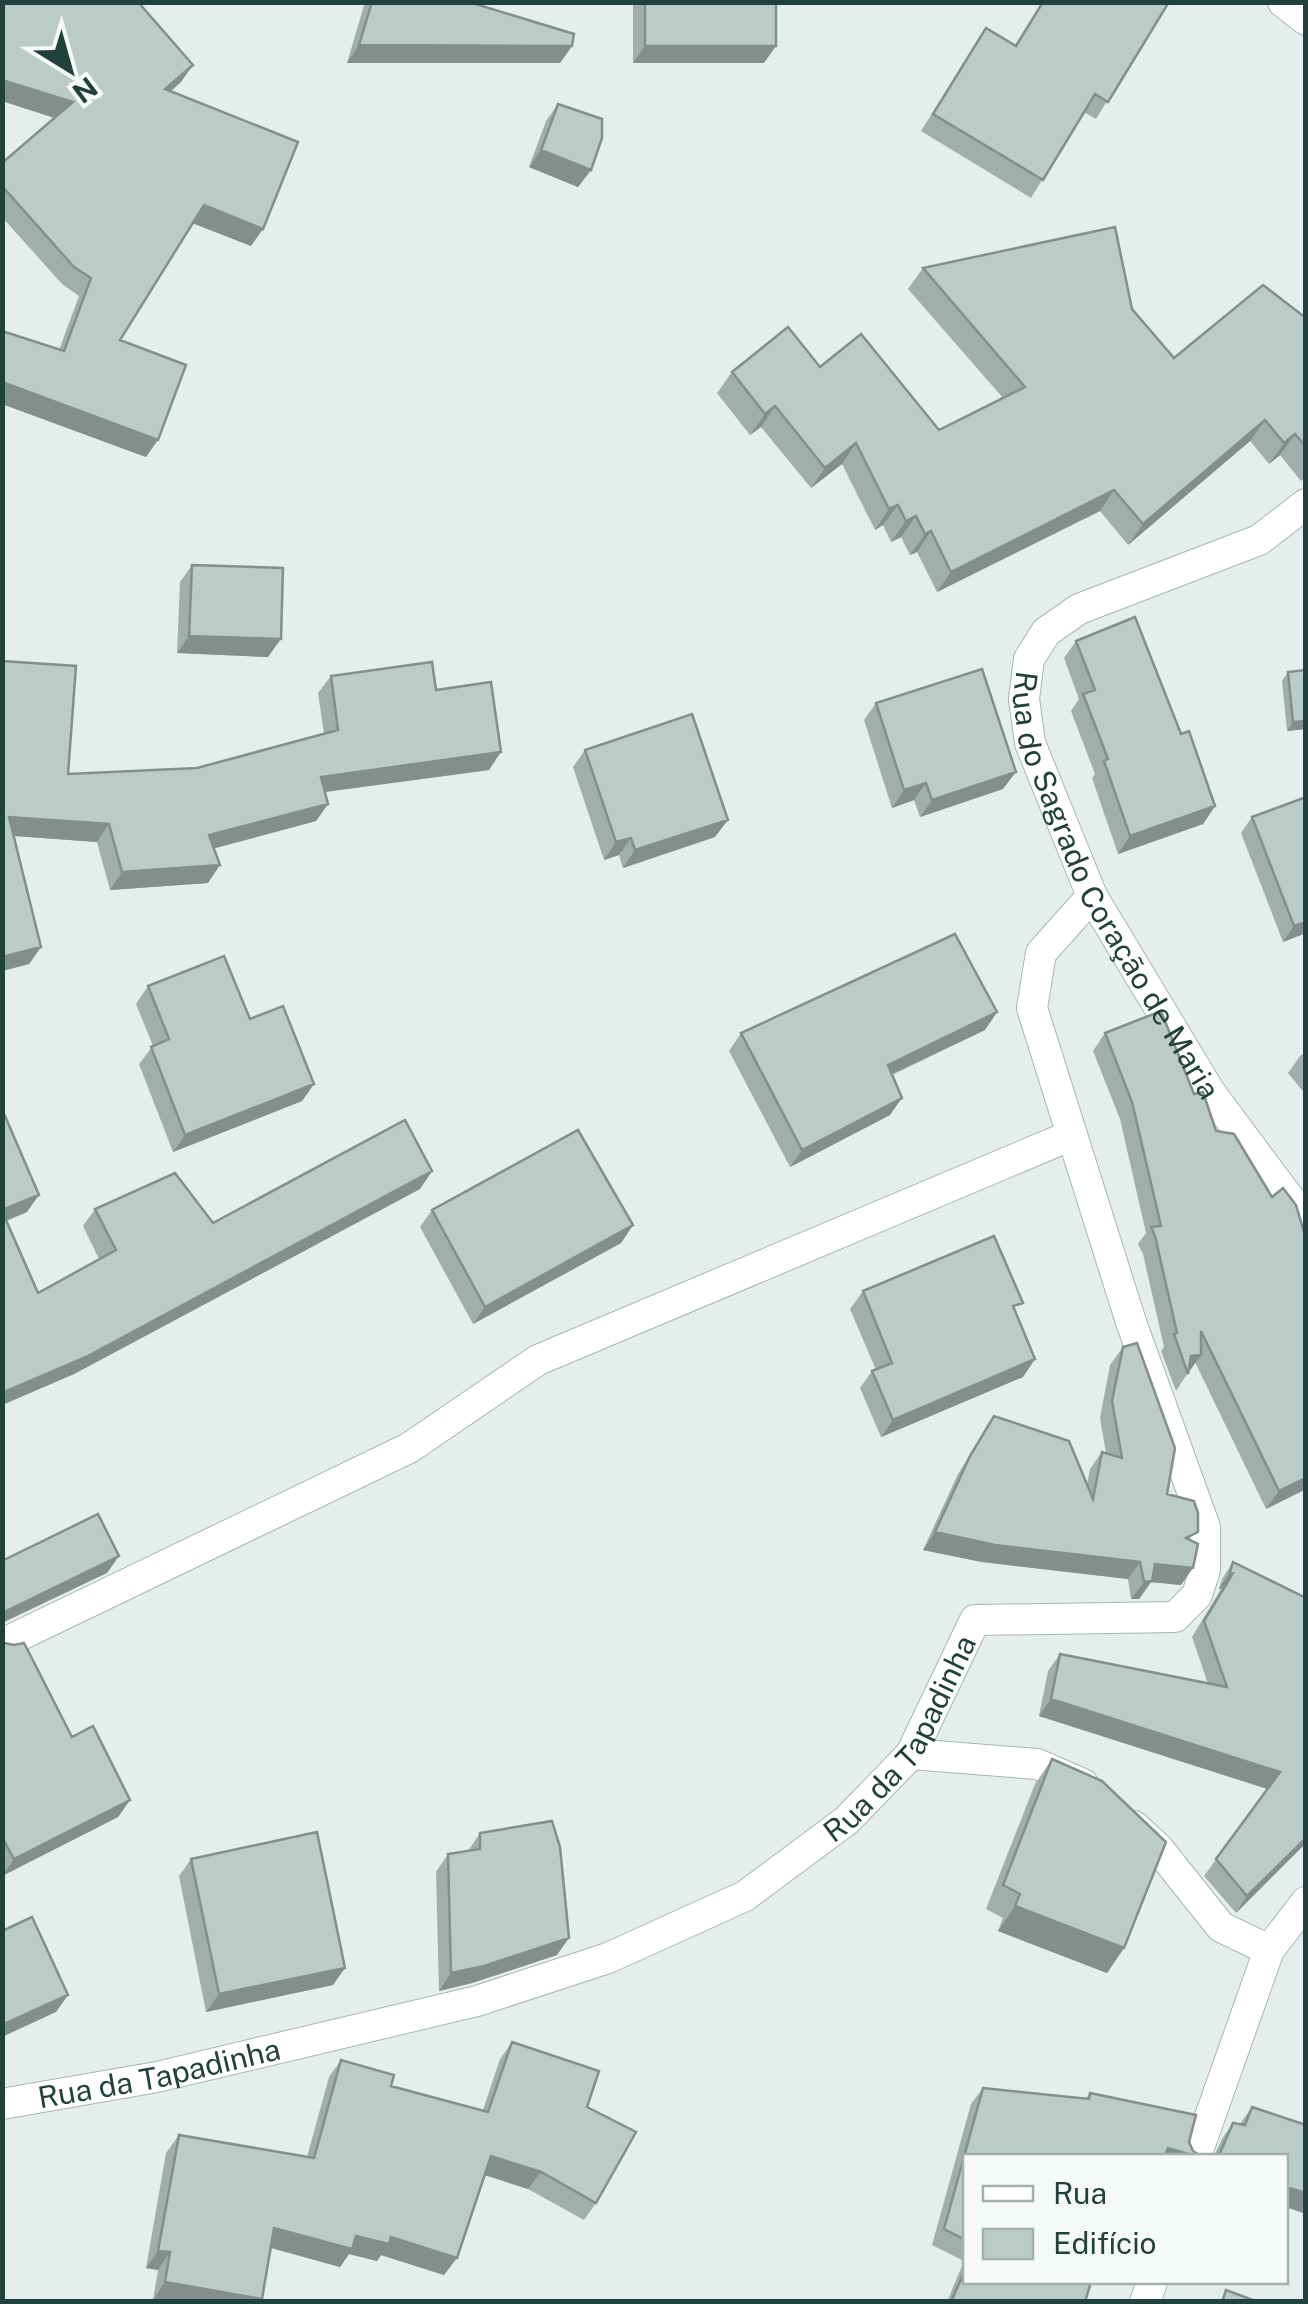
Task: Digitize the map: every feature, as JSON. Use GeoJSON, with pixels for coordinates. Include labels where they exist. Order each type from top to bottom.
{"type":"FeatureCollection","features":[{"type":"Feature","properties":{"kind":"street"},"geometry":{"type":"LineString","coordinates":[[1283,2],[1306,20]]}},
{"type":"Feature","properties":{"kind":"street","name":"Rua do Sagrado Coração de Maria"},"geometry":{"type":"LineString","coordinates":[[1306,504],[1259,540],[1079,609],[1046,632],[1028,658],[1024,700],[1030,743],[1092,896],[1210,1092],[1306,1221]]}},
{"type":"Feature","properties":{"kind":"street","name":"Rua da Tapadinha"},"geometry":{"type":"LineString","coordinates":[[2,2104],[157,2077],[462,2005],[608,1958],[745,1896],[847,1820],[912,1754],[975,1620],[1175,1616],[1196,1596],[1205,1570],[1205,1527],[1131,1322],[1032,1008],[1041,953],[1092,896]]}},
{"type":"Feature","properties":{"kind":"street"},"geometry":{"type":"LineString","coordinates":[[2,1644],[409,1448],[538,1360],[1072,1135]]}},
{"type":"Feature","properties":{"kind":"street"},"geometry":{"type":"LineString","coordinates":[[912,1754],[1037,1764],[1095,1790],[1158,1848],[1220,1927],[1269,1950]]}},
{"type":"Feature","properties":{"kind":"street"},"geometry":{"type":"LineString","coordinates":[[1197,2154],[1269,1950],[1306,1902]]}},
{"type":"Feature","properties":{"kind":"building"},"geometry":{"type":"Polygon","coordinates":[[[2,2],[138,2],[193,65],[165,89],[298,142],[263,229],[204,205],[120,340],[186,365],[158,440],[2,382],[2,331],[64,351],[91,278],[74,267],[2,186],[2,163],[73,102],[2,80],[2,2]]]}},
{"type":"Feature","properties":{"kind":"building"},"geometry":{"type":"Polygon","coordinates":[[[372,2],[469,2],[574,34],[572,46],[359,45],[372,2]]]}},
{"type":"Feature","properties":{"kind":"building"},"geometry":{"type":"Polygon","coordinates":[[[645,2],[776,2],[776,46],[645,46],[645,2]]]}},
{"type":"Feature","properties":{"kind":"building"},"geometry":{"type":"Polygon","coordinates":[[[1043,2],[1169,2],[1108,102],[1095,94],[1043,180],[933,114],[986,28],[1016,46],[1043,2]]]}},
{"type":"Feature","properties":{"kind":"building"},"geometry":{"type":"Polygon","coordinates":[[[558,104],[602,119],[602,138],[591,170],[541,150],[558,104]]]}},
{"type":"Feature","properties":{"kind":"building"},"geometry":{"type":"Polygon","coordinates":[[[1115,227],[1132,309],[1174,358],[1263,285],[1306,318],[1306,447],[1295,434],[1284,443],[1265,420],[1143,524],[1114,490],[951,572],[931,531],[925,534],[916,516],[906,521],[898,505],[889,509],[856,443],[825,468],[775,406],[765,414],[732,372],[788,327],[820,367],[861,334],[939,430],[1025,387],[923,268],[1115,227]]]}},
{"type":"Feature","properties":{"kind":"building"},"geometry":{"type":"Polygon","coordinates":[[[192,565],[283,568],[281,639],[189,636],[192,565]]]}},
{"type":"Feature","properties":{"kind":"building"},"geometry":{"type":"Polygon","coordinates":[[[1135,617],[1181,734],[1189,731],[1215,806],[1130,836],[1104,761],[1108,759],[1083,694],[1095,690],[1076,641],[1135,617]]]}},
{"type":"Feature","properties":{"kind":"building"},"geometry":{"type":"Polygon","coordinates":[[[2,661],[76,666],[68,774],[197,768],[338,730],[331,676],[432,662],[436,690],[491,682],[501,752],[321,777],[328,804],[209,835],[220,865],[122,872],[109,824],[9,817],[41,947],[2,957],[2,661]]]}},
{"type":"Feature","properties":{"kind":"building"},"geometry":{"type":"Polygon","coordinates":[[[982,669],[1016,772],[932,800],[926,783],[904,790],[876,703],[982,669]]]}},
{"type":"Feature","properties":{"kind":"building"},"geometry":{"type":"Polygon","coordinates":[[[1306,670],[1306,721],[1293,722],[1288,672],[1306,670]]]}},
{"type":"Feature","properties":{"kind":"building"},"geometry":{"type":"Polygon","coordinates":[[[692,714],[728,820],[635,850],[631,838],[616,842],[585,750],[692,714]]]}},
{"type":"Feature","properties":{"kind":"building"},"geometry":{"type":"Polygon","coordinates":[[[1306,797],[1306,922],[1294,926],[1252,817],[1306,797]]]}},
{"type":"Feature","properties":{"kind":"building"},"geometry":{"type":"Polygon","coordinates":[[[955,934],[997,1012],[888,1065],[902,1098],[802,1150],[741,1033],[955,934]]]}},
{"type":"Feature","properties":{"kind":"building"},"geometry":{"type":"Polygon","coordinates":[[[224,956],[250,1019],[283,1006],[314,1084],[185,1135],[151,1047],[169,1039],[148,986],[224,956]]]}},
{"type":"Feature","properties":{"kind":"building"},"geometry":{"type":"Polygon","coordinates":[[[1161,1011],[1194,1094],[1203,1092],[1216,1131],[1234,1134],[1272,1197],[1283,1188],[1296,1205],[1306,1239],[1306,1478],[1279,1491],[1201,1331],[1201,1355],[1191,1356],[1188,1374],[1174,1334],[1177,1333],[1151,1227],[1161,1226],[1132,1102],[1105,1033],[1161,1011]]]}},
{"type":"Feature","properties":{"kind":"building"},"geometry":{"type":"Polygon","coordinates":[[[2,1109],[39,1195],[2,1210],[2,1109]]]}},
{"type":"Feature","properties":{"kind":"building"},"geometry":{"type":"Polygon","coordinates":[[[405,1120],[432,1171],[86,1357],[2,1393],[2,1211],[38,1293],[116,1250],[95,1209],[175,1173],[213,1223],[405,1120]]]}},
{"type":"Feature","properties":{"kind":"building"},"geometry":{"type":"Polygon","coordinates":[[[578,1130],[633,1225],[485,1307],[432,1210],[578,1130]]]}},
{"type":"Feature","properties":{"kind":"building"},"geometry":{"type":"Polygon","coordinates":[[[994,1236],[1023,1303],[1013,1306],[1035,1359],[893,1420],[872,1371],[892,1363],[863,1291],[994,1236]]]}},
{"type":"Feature","properties":{"kind":"building"},"geometry":{"type":"Polygon","coordinates":[[[1137,1343],[1175,1448],[1167,1494],[1194,1501],[1198,1513],[1198,1532],[1186,1538],[1198,1544],[1193,1568],[1155,1564],[1152,1581],[1144,1582],[1140,1562],[995,1545],[935,1532],[970,1456],[994,1416],[1069,1441],[1093,1499],[1102,1452],[1122,1458],[1112,1401],[1123,1347],[1137,1343]]]}},
{"type":"Feature","properties":{"kind":"building"},"geometry":{"type":"Polygon","coordinates":[[[98,1514],[119,1556],[2,1613],[2,1561],[98,1514]]]}},
{"type":"Feature","properties":{"kind":"building"},"geometry":{"type":"Polygon","coordinates":[[[1233,1562],[1306,1598],[1306,1838],[1247,1896],[1216,1859],[1280,1772],[1051,1699],[1060,1654],[1227,1687],[1204,1621],[1233,1573],[1233,1562]]]}},
{"type":"Feature","properties":{"kind":"building"},"geometry":{"type":"Polygon","coordinates":[[[2,1640],[14,1645],[24,1643],[72,1737],[93,1726],[130,1800],[14,1859],[2,1837],[2,1640]]]}},
{"type":"Feature","properties":{"kind":"building"},"geometry":{"type":"Polygon","coordinates":[[[1052,1759],[1102,1781],[1166,1842],[1124,1948],[1015,1906],[1020,1894],[1003,1885],[1052,1759]]]}},
{"type":"Feature","properties":{"kind":"building"},"geometry":{"type":"Polygon","coordinates":[[[552,1821],[560,1847],[569,1938],[451,1973],[448,1854],[480,1849],[480,1833],[552,1821]]]}},
{"type":"Feature","properties":{"kind":"building"},"geometry":{"type":"Polygon","coordinates":[[[317,1832],[345,1968],[219,1994],[191,1859],[317,1832]]]}},
{"type":"Feature","properties":{"kind":"building"},"geometry":{"type":"Polygon","coordinates":[[[32,1917],[68,1995],[2,2025],[2,1931],[32,1917]]]}},
{"type":"Feature","properties":{"kind":"building"},"geometry":{"type":"Polygon","coordinates":[[[512,2042],[599,2071],[587,2107],[636,2132],[596,2203],[541,2172],[491,2156],[457,2258],[391,2237],[389,2244],[356,2236],[352,2249],[274,2228],[262,2299],[165,2282],[170,2252],[158,2251],[179,2135],[314,2158],[341,2060],[394,2075],[391,2086],[488,2112],[512,2042]]]}},
{"type":"Feature","properties":{"kind":"building"},"geometry":{"type":"Polygon","coordinates":[[[983,2088],[1089,2099],[1090,2093],[1196,2115],[1189,2142],[1198,2154],[1168,2148],[1166,2154],[965,2154],[983,2088]]]}},
{"type":"Feature","properties":{"kind":"building"},"geometry":{"type":"Polygon","coordinates":[[[1252,2107],[1306,2125],[1306,2193],[1288,2188],[1288,2154],[1218,2154],[1233,2123],[1245,2125],[1252,2107]]]}},
{"type":"Feature","properties":{"kind":"building"},"geometry":{"type":"Polygon","coordinates":[[[963,2160],[963,2238],[944,2229],[963,2160]]]}},
{"type":"Feature","properties":{"kind":"building"},"geometry":{"type":"Polygon","coordinates":[[[963,2275],[963,2284],[1090,2284],[1085,2302],[951,2302],[963,2275]]]}},
{"type":"Feature","properties":{"kind":"building"},"geometry":{"type":"Polygon","coordinates":[[[1226,2290],[1258,2302],[1222,2302],[1226,2290]]]}}]}
